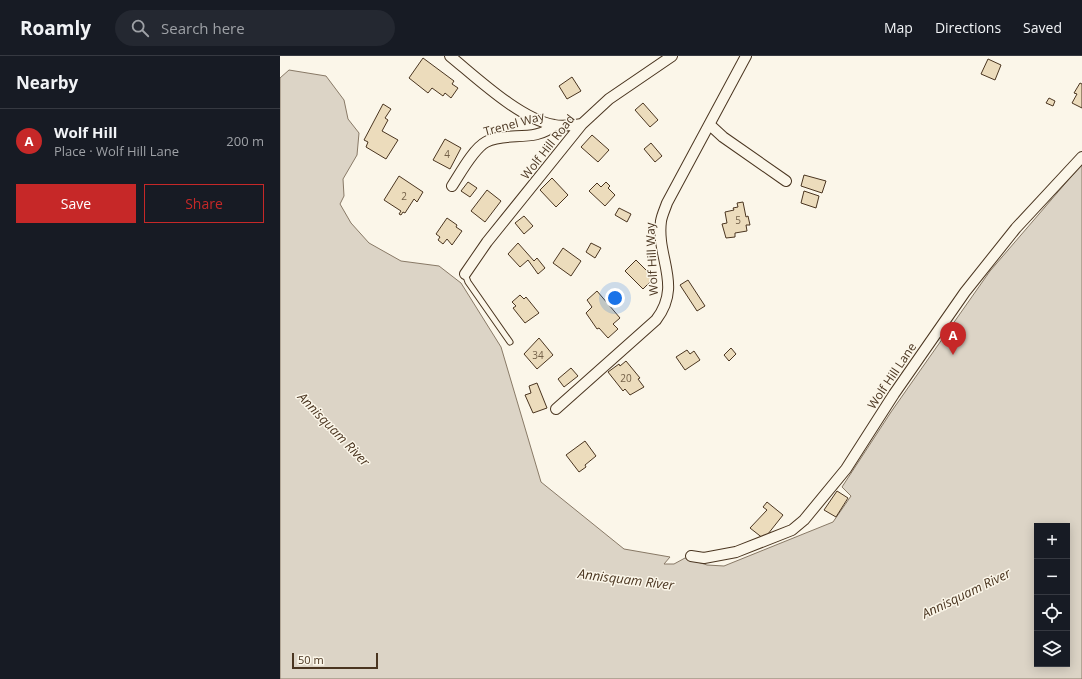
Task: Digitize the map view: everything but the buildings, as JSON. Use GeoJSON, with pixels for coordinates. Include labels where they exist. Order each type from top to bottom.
{"type":"FeatureCollection","features":[{"type":"Feature","properties":{"kind":"street"},"geometry":{"type":"LineString","coordinates":[[450,56],[515,107],[554,125],[582,124]]}},
{"type":"Feature","properties":{"kind":"street","name":"Wolf Hill Road"},"geometry":{"type":"LineString","coordinates":[[465,274],[487,242],[582,124],[609,99],[672,56]]}},
{"type":"Feature","properties":{"kind":"street","name":"Wolf Hill Way"},"geometry":{"type":"LineString","coordinates":[[556,409],[656,320],[663,309],[669,290],[661,236],[662,220],[667,203],[746,56]]}},
{"type":"Feature","properties":{"kind":"street","name":"Trenel Way"},"geometry":{"type":"LineString","coordinates":[[452,186],[478,149],[488,141],[529,136],[548,130],[554,125]]}},
{"type":"Feature","properties":{"kind":"street"},"geometry":{"type":"LineString","coordinates":[[710,125],[723,137],[786,181]]}},
{"type":"Feature","properties":{"kind":"street","name":"Wolf Hill Lane"},"geometry":{"type":"LineString","coordinates":[[691,556],[704,558],[736,552],[792,530],[804,520],[846,469],[894,394],[965,292],[1016,228],[1082,157]]}},
{"type":"Feature","properties":{"kind":"lane"},"geometry":{"type":"LineString","coordinates":[[465,274],[477,295],[510,342]]}},
{"type":"Feature","properties":{"kind":"water","name":"Annisquam River"},"geometry":{"type":"Polygon","coordinates":[[[289,70],[326,76],[344,100],[348,119],[359,133],[357,155],[343,179],[344,196],[340,204],[351,223],[369,243],[401,261],[439,266],[461,283],[501,347],[541,482],[624,549],[670,557],[664,564],[674,564],[685,558],[707,565],[724,566],[833,522],[851,496],[842,487],[891,412],[990,271],[1082,164],[1082,679],[280,679],[280,78],[289,70]]]}},
{"type":"Feature","properties":{"kind":"place","name":"Wolf Hill"},"geometry":{"type":"Point","coordinates":[953,355]}}]}
